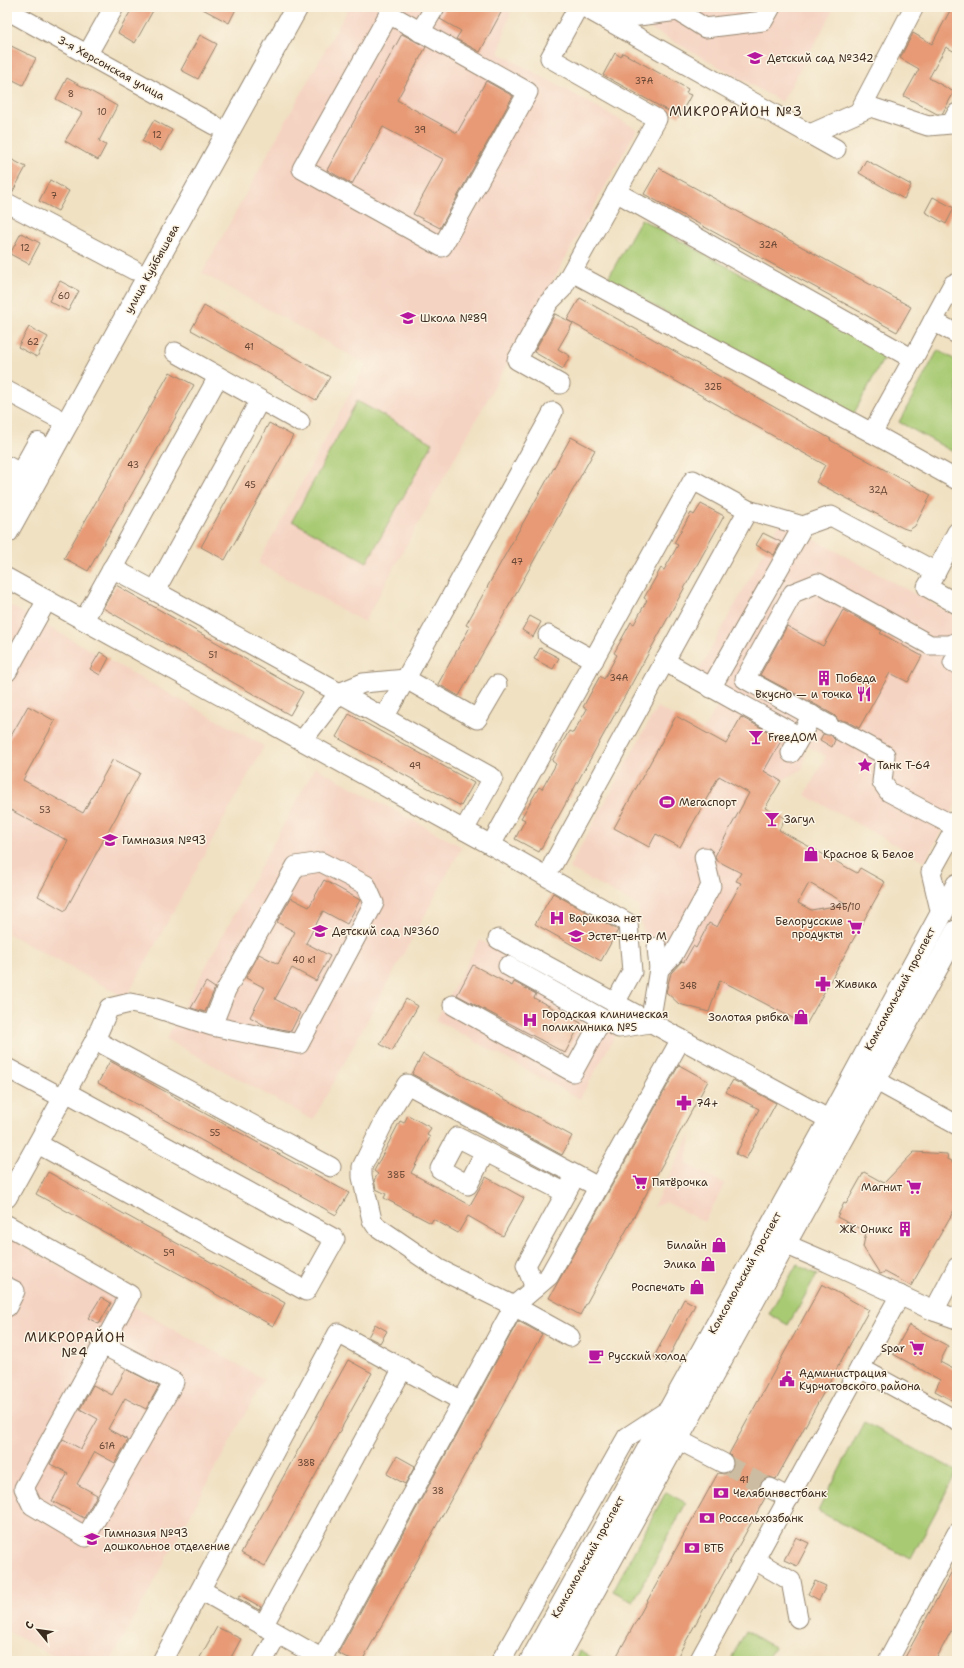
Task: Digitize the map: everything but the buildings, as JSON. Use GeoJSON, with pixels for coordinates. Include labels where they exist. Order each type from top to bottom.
{"type":"FeatureCollection","features":[{"type":"Feature","properties":{"kind":"main road","name":"улица Куйбышева"},"geometry":{"type":"LineString","coordinates":[[221,129],[280,7]]}},
{"type":"Feature","properties":{"kind":"main road","name":"улица Куйбышева"},"geometry":{"type":"LineString","coordinates":[[7,532],[60,420],[221,129],[297,7]]}},
{"type":"Feature","properties":{"kind":"main road","name":"улица Куйбышева"},"geometry":{"type":"LineString","coordinates":[[7,500],[14,470],[60,420]]}},
{"type":"Feature","properties":{"kind":"main road","name":"Комсомольский проспект"},"geometry":{"type":"LineString","coordinates":[[531,1661],[830,1120],[957,885]]}},
{"type":"Feature","properties":{"kind":"main road","name":"Комсомольский проспект"},"geometry":{"type":"LineString","coordinates":[[555,1661],[957,931]]}},
{"type":"Feature","properties":{"kind":"street"},"geometry":{"type":"LineString","coordinates":[[87,55],[114,7]]}},
{"type":"Feature","properties":{"kind":"street"},"geometry":{"type":"LineString","coordinates":[[420,32],[434,7]]}},
{"type":"Feature","properties":{"kind":"street"},"geometry":{"type":"LineString","coordinates":[[560,384],[517,360],[549,302],[562,289],[572,272],[657,119],[550,58],[578,7]]}},
{"type":"Feature","properties":{"kind":"street"},"geometry":{"type":"LineString","coordinates":[[584,7],[836,148]]}},
{"type":"Feature","properties":{"kind":"street"},"geometry":{"type":"LineString","coordinates":[[607,20],[672,10],[678,11],[705,28],[763,21],[771,7]]}},
{"type":"Feature","properties":{"kind":"street"},"geometry":{"type":"LineString","coordinates":[[860,112],[914,7]]}},
{"type":"Feature","properties":{"kind":"street","name":"3-я Херсонская улица"},"geometry":{"type":"LineString","coordinates":[[7,10],[221,129]]}},
{"type":"Feature","properties":{"kind":"street"},"geometry":{"type":"LineString","coordinates":[[389,14],[420,32],[528,92],[442,247],[302,169],[389,14]]}},
{"type":"Feature","properties":{"kind":"street"},"geometry":{"type":"LineString","coordinates":[[810,134],[871,107],[928,126],[951,124],[957,113]]}},
{"type":"Feature","properties":{"kind":"street"},"geometry":{"type":"LineString","coordinates":[[616,192],[913,359]]}},
{"type":"Feature","properties":{"kind":"street"},"geometry":{"type":"LineString","coordinates":[[7,202],[141,274]]}},
{"type":"Feature","properties":{"kind":"street"},"geometry":{"type":"LineString","coordinates":[[572,272],[957,480]]}},
{"type":"Feature","properties":{"kind":"street"},"geometry":{"type":"LineString","coordinates":[[872,433],[953,284]]}},
{"type":"Feature","properties":{"kind":"street"},"geometry":{"type":"LineString","coordinates":[[933,321],[957,334]]}},
{"type":"Feature","properties":{"kind":"street"},"geometry":{"type":"LineString","coordinates":[[175,352],[300,422]]}},
{"type":"Feature","properties":{"kind":"street"},"geometry":{"type":"LineString","coordinates":[[84,620],[218,377]]}},
{"type":"Feature","properties":{"kind":"street"},"geometry":{"type":"LineString","coordinates":[[7,390],[60,420]]}},
{"type":"Feature","properties":{"kind":"street"},"geometry":{"type":"LineString","coordinates":[[155,591],[260,400]]}},
{"type":"Feature","properties":{"kind":"street"},"geometry":{"type":"LineString","coordinates":[[384,718],[553,412]]}},
{"type":"Feature","properties":{"kind":"street"},"geometry":{"type":"LineString","coordinates":[[491,845],[693,480],[748,510],[803,526],[831,516],[936,572]]}},
{"type":"Feature","properties":{"kind":"street"},"geometry":{"type":"LineString","coordinates":[[553,864],[748,510]]}},
{"type":"Feature","properties":{"kind":"street"},"geometry":{"type":"LineString","coordinates":[[711,688],[803,526]]}},
{"type":"Feature","properties":{"kind":"street"},"geometry":{"type":"LineString","coordinates":[[957,532],[927,587],[957,604]]}},
{"type":"Feature","properties":{"kind":"street"},"geometry":{"type":"LineString","coordinates":[[112,568],[493,778],[464,830]]}},
{"type":"Feature","properties":{"kind":"street"},"geometry":{"type":"LineString","coordinates":[[7,578],[302,740],[628,923],[632,972],[615,1003]]}},
{"type":"Feature","properties":{"kind":"street"},"geometry":{"type":"LineString","coordinates":[[941,914],[931,872],[956,826],[898,791],[889,792],[882,782],[885,755],[745,679],[793,593],[818,583],[930,645],[950,645],[957,642]]}},
{"type":"Feature","properties":{"kind":"street"},"geometry":{"type":"LineString","coordinates":[[7,672],[47,600]]}},
{"type":"Feature","properties":{"kind":"street"},"geometry":{"type":"LineString","coordinates":[[548,635],[594,660]]}},
{"type":"Feature","properties":{"kind":"street"},"geometry":{"type":"LineString","coordinates":[[664,662],[711,688],[796,745],[812,715]]}},
{"type":"Feature","properties":{"kind":"street"},"geometry":{"type":"LineString","coordinates":[[302,740],[339,693],[363,683],[406,679],[477,719],[497,685]]}},
{"type":"Feature","properties":{"kind":"street"},"geometry":{"type":"LineString","coordinates":[[659,969],[673,955],[711,886],[704,857]]}},
{"type":"Feature","properties":{"kind":"street"},"geometry":{"type":"LineString","coordinates":[[7,1198],[95,1040],[109,1008],[130,1003],[156,1008],[212,1026],[299,1044],[374,903],[366,885],[321,862],[296,866],[226,990],[212,1026]]}},
{"type":"Feature","properties":{"kind":"street"},"geometry":{"type":"LineString","coordinates":[[498,939],[830,1120]]}},
{"type":"Feature","properties":{"kind":"street"},"geometry":{"type":"LineString","coordinates":[[650,1023],[659,969],[657,947]]}},
{"type":"Feature","properties":{"kind":"street"},"geometry":{"type":"LineString","coordinates":[[508,966],[619,1028],[650,1023]]}},
{"type":"Feature","properties":{"kind":"street"},"geometry":{"type":"LineString","coordinates":[[453,1005],[573,1072],[602,1019]]}},
{"type":"Feature","properties":{"kind":"street"},"geometry":{"type":"LineString","coordinates":[[201,1590],[323,1660],[514,1306],[549,1276],[681,1039]]}},
{"type":"Feature","properties":{"kind":"street"},"geometry":{"type":"LineString","coordinates":[[95,1040],[331,1167]]}},
{"type":"Feature","properties":{"kind":"street"},"geometry":{"type":"LineString","coordinates":[[7,1068],[65,1095],[335,1239],[306,1291],[38,1144]]}},
{"type":"Feature","properties":{"kind":"street"},"geometry":{"type":"LineString","coordinates":[[875,1080],[957,1125]]}},
{"type":"Feature","properties":{"kind":"street"},"geometry":{"type":"LineString","coordinates":[[570,1337],[514,1306],[439,1268],[376,1226],[372,1220],[362,1177],[362,1167],[366,1156],[386,1118],[407,1084],[598,1187]]}},
{"type":"Feature","properties":{"kind":"street"},"geometry":{"type":"LineString","coordinates":[[485,1152],[566,1193]]}},
{"type":"Feature","properties":{"kind":"street"},"geometry":{"type":"LineString","coordinates":[[535,1288],[526,1265],[576,1175]]}},
{"type":"Feature","properties":{"kind":"street"},"geometry":{"type":"LineString","coordinates":[[7,1225],[130,1295],[24,1488],[32,1505],[86,1537],[174,1382],[103,1345]]}},
{"type":"Feature","properties":{"kind":"street"},"geometry":{"type":"LineString","coordinates":[[785,1244],[934,1311],[957,1319]]}},
{"type":"Feature","properties":{"kind":"street"},"geometry":{"type":"LineString","coordinates":[[934,1311],[957,1267]]}},
{"type":"Feature","properties":{"kind":"street"},"geometry":{"type":"LineString","coordinates":[[7,1287],[15,1291],[7,1307]]}},
{"type":"Feature","properties":{"kind":"street"},"geometry":{"type":"LineString","coordinates":[[699,1661],[900,1295]]}},
{"type":"Feature","properties":{"kind":"street"},"geometry":{"type":"LineString","coordinates":[[162,1661],[338,1333],[462,1401]]}},
{"type":"Feature","properties":{"kind":"street"},"geometry":{"type":"LineString","coordinates":[[263,1661],[271,1630],[403,1368]]}},
{"type":"Feature","properties":{"kind":"street"},"geometry":{"type":"LineString","coordinates":[[860,1368],[957,1421]]}},
{"type":"Feature","properties":{"kind":"street"},"geometry":{"type":"LineString","coordinates":[[501,1661],[627,1437],[670,1409]]}},
{"type":"Feature","properties":{"kind":"street"},"geometry":{"type":"LineString","coordinates":[[677,1439],[723,1463]]}},
{"type":"Feature","properties":{"kind":"street"},"geometry":{"type":"LineString","coordinates":[[770,1488],[789,1498]]}},
{"type":"Feature","properties":{"kind":"street"},"geometry":{"type":"LineString","coordinates":[[888,1661],[957,1533]]}},
{"type":"Feature","properties":{"kind":"street"},"geometry":{"type":"LineString","coordinates":[[755,1560],[791,1581],[798,1618]]}},
{"type":"Feature","properties":{"kind":"shaded area","name":"Школа №89"},"geometry":{"type":"Polygon","coordinates":[[[349,7],[512,7],[499,53],[637,129],[364,622],[258,563],[366,364],[202,273],[349,7]]]}},
{"type":"Feature","properties":{"kind":"shaded area","name":"Детский сад №342"},"geometry":{"type":"Polygon","coordinates":[[[630,7],[835,7],[782,102],[626,15],[630,7]]]}},
{"type":"Feature","properties":{"kind":"shaded area"},"geometry":{"type":"Polygon","coordinates":[[[781,521],[957,617],[957,802],[925,861],[805,795],[826,756],[692,683],[781,521]]]}},
{"type":"Feature","properties":{"kind":"shaded area","name":"Гимназия №93"},"geometry":{"type":"Polygon","coordinates":[[[7,604],[264,746],[126,998],[7,933],[7,604]]]}},
{"type":"Feature","properties":{"kind":"shaded area"},"geometry":{"type":"Polygon","coordinates":[[[719,703],[806,749],[803,769],[781,781],[759,819],[857,873],[885,882],[806,1025],[731,985],[717,989],[703,982],[707,974],[667,952],[669,948],[662,943],[647,953],[638,906],[569,868],[657,707],[703,731],[719,703]]]}},
{"type":"Feature","properties":{"kind":"shaded area","name":"Детский сад №360"},"geometry":{"type":"Polygon","coordinates":[[[315,767],[462,847],[313,1120],[166,1039],[315,767]]]}},
{"type":"Feature","properties":{"kind":"shaded area","name":"Городская клиническая поликлиника №5"},"geometry":{"type":"Polygon","coordinates":[[[480,940],[624,1020],[580,1099],[436,1020],[480,940]]]}},
{"type":"Feature","properties":{"kind":"shaded area"},"geometry":{"type":"Polygon","coordinates":[[[691,1134],[687,1164],[725,1184],[704,1222],[666,1202],[653,1207],[691,1134]]]}},
{"type":"Feature","properties":{"kind":"shaded area","name":"Гимназия №93 дошкольное отделение"},"geometry":{"type":"Polygon","coordinates":[[[7,1237],[264,1379],[111,1661],[62,1661],[7,1631],[7,1237]]]}},
{"type":"Feature","properties":{"kind":"green space"},"geometry":{"type":"Polygon","coordinates":[[[641,219],[886,354],[853,415],[607,280],[641,219]]]}},
{"type":"Feature","properties":{"kind":"green space"},"geometry":{"type":"Polygon","coordinates":[[[938,350],[957,361],[957,454],[899,422],[938,350]]]}},
{"type":"Feature","properties":{"kind":"green space"},"geometry":{"type":"Polygon","coordinates":[[[357,401],[433,443],[367,562],[292,521],[357,401]]]}},
{"type":"Feature","properties":{"kind":"green space"},"geometry":{"type":"Polygon","coordinates":[[[797,1264],[817,1275],[788,1325],[769,1314],[797,1264]]]}},
{"type":"Feature","properties":{"kind":"green space"},"geometry":{"type":"Polygon","coordinates":[[[864,1422],[957,1471],[911,1559],[818,1511],[864,1422]]]}},
{"type":"Feature","properties":{"kind":"green space"},"geometry":{"type":"Polygon","coordinates":[[[666,1492],[686,1503],[633,1602],[613,1591],[666,1492]]]}},
{"type":"Feature","properties":{"kind":"green space"},"geometry":{"type":"Polygon","coordinates":[[[746,1631],[774,1647],[766,1661],[730,1661],[746,1631]]]}},
{"type":"Feature","properties":{"kind":"green space"},"geometry":{"type":"Polygon","coordinates":[[[580,1651],[598,1661],[575,1661],[580,1651]]]}},
{"type":"Feature","properties":{"kind":"tunnel"},"geometry":{"type":"LineString","coordinates":[[723,1463],[770,1488]]}},
{"type":"Feature","properties":{"kind":"place","name":"Детский сад №342"},"geometry":{"type":"Point","coordinates":[755,58]}},
{"type":"Feature","properties":{"kind":"place","name":"Школа №89"},"geometry":{"type":"Point","coordinates":[408,318]}},
{"type":"Feature","properties":{"kind":"place","name":"Победа"},"geometry":{"type":"Point","coordinates":[824,678]}},
{"type":"Feature","properties":{"kind":"place","name":"Вкусно — и точка"},"geometry":{"type":"Point","coordinates":[864,694]}},
{"type":"Feature","properties":{"kind":"place","name":"FreeДОМ"},"geometry":{"type":"Point","coordinates":[756,737]}},
{"type":"Feature","properties":{"kind":"place","name":"Танк Т-64"},"geometry":{"type":"Point","coordinates":[865,765]}},
{"type":"Feature","properties":{"kind":"place","name":"Мегаспорт"},"geometry":{"type":"Point","coordinates":[667,802]}},
{"type":"Feature","properties":{"kind":"place","name":"Загул"},"geometry":{"type":"Point","coordinates":[772,819]}},
{"type":"Feature","properties":{"kind":"place","name":"Гимназия №93"},"geometry":{"type":"Point","coordinates":[110,840]}},
{"type":"Feature","properties":{"kind":"place","name":"Красное & Белое"},"geometry":{"type":"Point","coordinates":[811,854]}},
{"type":"Feature","properties":{"kind":"place","name":"Варикоза нет"},"geometry":{"type":"Point","coordinates":[557,918]}},
{"type":"Feature","properties":{"kind":"place","name":"Белорусские продукты"},"geometry":{"type":"Point","coordinates":[855,927]}},
{"type":"Feature","properties":{"kind":"place","name":"Детский сад №360"},"geometry":{"type":"Point","coordinates":[320,931]}},
{"type":"Feature","properties":{"kind":"place","name":"Эстет-центр М"},"geometry":{"type":"Point","coordinates":[576,936]}},
{"type":"Feature","properties":{"kind":"place","name":"Живика"},"geometry":{"type":"Point","coordinates":[823,984]}},
{"type":"Feature","properties":{"kind":"place","name":"Золотая рыбка"},"geometry":{"type":"Point","coordinates":[801,1017]}},
{"type":"Feature","properties":{"kind":"place","name":"Городская клиническая поликлиника №5"},"geometry":{"type":"Point","coordinates":[530,1020]}},
{"type":"Feature","properties":{"kind":"place","name":"74+"},"geometry":{"type":"Point","coordinates":[684,1103]}},
{"type":"Feature","properties":{"kind":"place","name":"Пятёрочка"},"geometry":{"type":"Point","coordinates":[640,1182]}},
{"type":"Feature","properties":{"kind":"place","name":"Магнит"},"geometry":{"type":"Point","coordinates":[914,1187]}},
{"type":"Feature","properties":{"kind":"place","name":"ЖК Оникс"},"geometry":{"type":"Point","coordinates":[905,1229]}},
{"type":"Feature","properties":{"kind":"place","name":"Билайн"},"geometry":{"type":"Point","coordinates":[719,1245]}},
{"type":"Feature","properties":{"kind":"place","name":"Элика"},"geometry":{"type":"Point","coordinates":[708,1264]}},
{"type":"Feature","properties":{"kind":"place","name":"Роспечать"},"geometry":{"type":"Point","coordinates":[697,1287]}},
{"type":"Feature","properties":{"kind":"place","name":"Spar"},"geometry":{"type":"Point","coordinates":[917,1348]}},
{"type":"Feature","properties":{"kind":"place","name":"Русский холод"},"geometry":{"type":"Point","coordinates":[596,1356]}},
{"type":"Feature","properties":{"kind":"place","name":"Администрация Курчатовского района"},"geometry":{"type":"Point","coordinates":[787,1379]}},
{"type":"Feature","properties":{"kind":"place","name":"Челябинвестбанк"},"geometry":{"type":"Point","coordinates":[721,1493]}},
{"type":"Feature","properties":{"kind":"place","name":"Россельхозбанк"},"geometry":{"type":"Point","coordinates":[707,1518]}},
{"type":"Feature","properties":{"kind":"place","name":"Гимназия №93 дошкольное отделение"},"geometry":{"type":"Point","coordinates":[92,1539]}},
{"type":"Feature","properties":{"kind":"place","name":"ВТБ"},"geometry":{"type":"Point","coordinates":[692,1548]}},
{"type":"Feature","properties":{"kind":"district","name":"МИКРОРАЙОН №3"},"geometry":{"type":"Point","coordinates":[736,111]}},
{"type":"Feature","properties":{"kind":"district","name":"МИКРОРАЙОН №4"},"geometry":{"type":"Point","coordinates":[75,1344]}}]}
